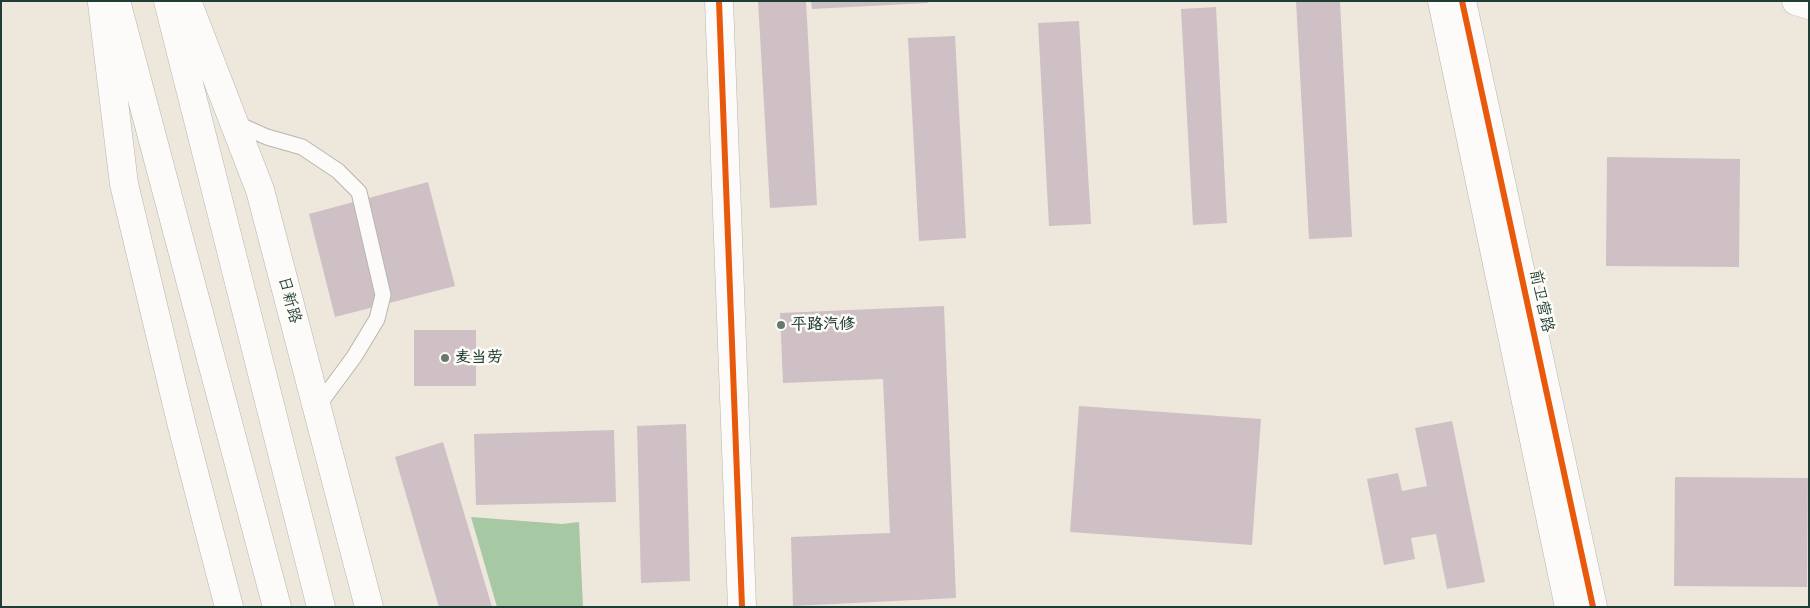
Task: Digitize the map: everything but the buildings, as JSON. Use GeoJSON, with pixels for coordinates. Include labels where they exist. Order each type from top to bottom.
{"type":"FeatureCollection","features":[{"type":"Feature","properties":{"kind":"main road"},"geometry":{"type":"LineString","coordinates":[[101,1],[124,184],[184,436],[229,607]]}},
{"type":"Feature","properties":{"kind":"main road"},"geometry":{"type":"LineString","coordinates":[[116,1],[277,607]]}},
{"type":"Feature","properties":{"kind":"main road"},"geometry":{"type":"LineString","coordinates":[[168,1],[321,607]]}},
{"type":"Feature","properties":{"kind":"main road","name":"日新路"},"geometry":{"type":"LineString","coordinates":[[186,1],[260,190],[369,607]]}},
{"type":"Feature","properties":{"kind":"main road"},"geometry":{"type":"LineString","coordinates":[[719,1],[742,607]]}},
{"type":"Feature","properties":{"kind":"main road"},"geometry":{"type":"LineString","coordinates":[[1442,1],[1569,607]]}},
{"type":"Feature","properties":{"kind":"main road","name":"前卫营路"},"geometry":{"type":"LineString","coordinates":[[1462,1],[1593,607]]}},
{"type":"Feature","properties":{"kind":"main road"},"geometry":{"type":"LineString","coordinates":[[1796,1],[1809,5]]}},
{"type":"Feature","properties":{"kind":"lane"},"geometry":{"type":"LineString","coordinates":[[233,122],[267,137],[302,147],[338,171],[359,192],[383,296],[377,319],[354,357],[317,407]]}},
{"type":"Feature","properties":{"kind":"green space"},"geometry":{"type":"Polygon","coordinates":[[[471,517],[562,524],[579,522],[583,607],[497,607],[471,517]]]}},
{"type":"Feature","properties":{"kind":"cycle path"},"geometry":{"type":"LineString","coordinates":[[719,1],[742,607]]}},
{"type":"Feature","properties":{"kind":"cycle path"},"geometry":{"type":"LineString","coordinates":[[1462,1],[1593,607]]}},
{"type":"Feature","properties":{"kind":"place","name":"平路汽修"},"geometry":{"type":"Point","coordinates":[781,325]}},
{"type":"Feature","properties":{"kind":"place","name":"麦当劳"},"geometry":{"type":"Point","coordinates":[445,358]}}]}
